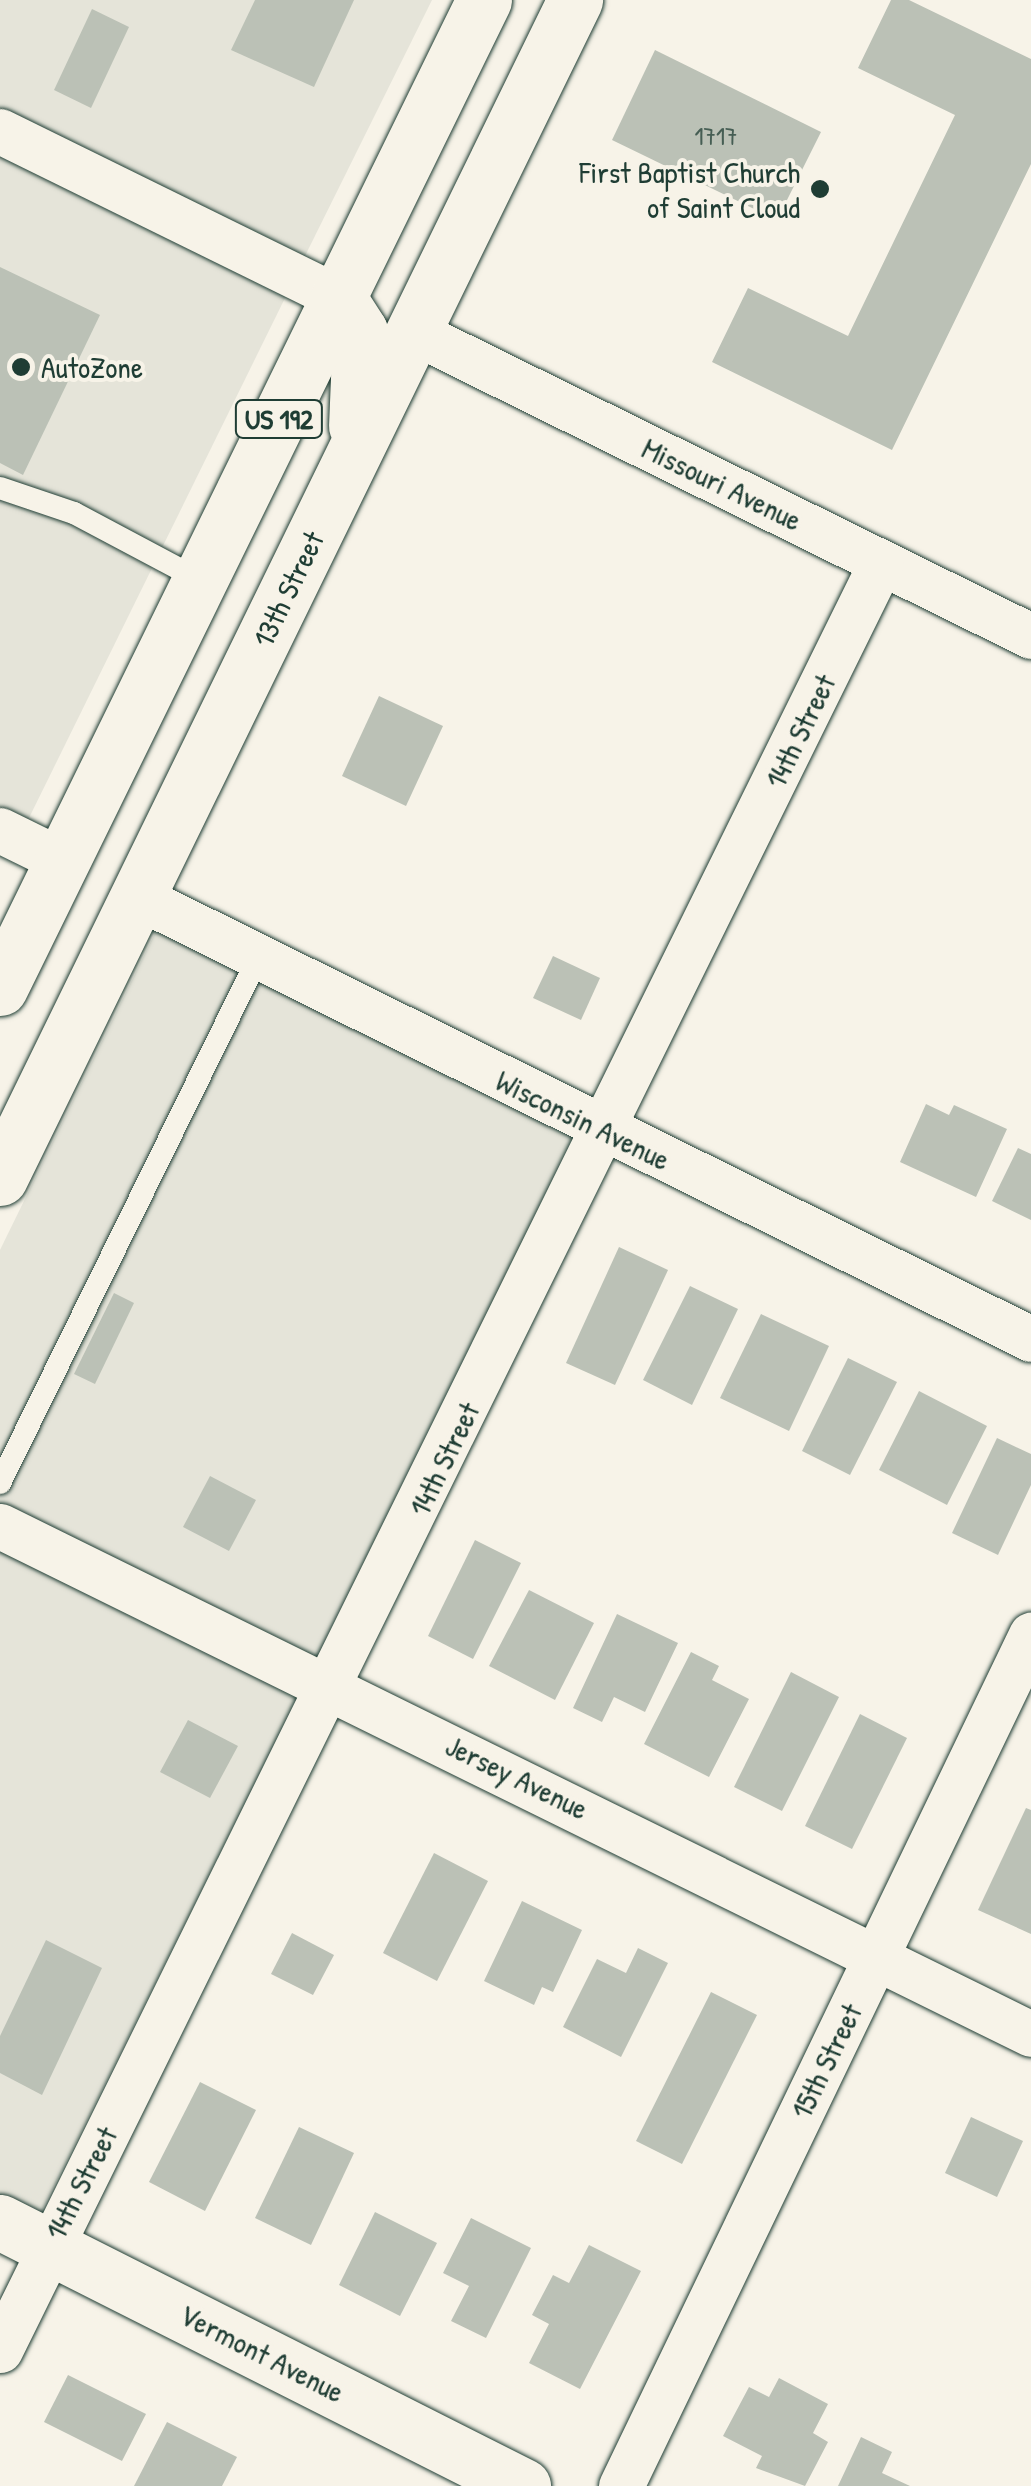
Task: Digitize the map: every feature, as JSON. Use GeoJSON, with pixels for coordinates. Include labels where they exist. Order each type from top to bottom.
{"type":"FeatureCollection","features":[{"type":"Feature","properties":{"kind":"main road","name":"US 192"},"geometry":{"type":"LineString","coordinates":[[0,988],[484,0]]}},
{"type":"Feature","properties":{"kind":"main road"},"geometry":{"type":"LineString","coordinates":[[539,72],[540,0]]}},
{"type":"Feature","properties":{"kind":"main road","name":"13th Street"},"geometry":{"type":"LineString","coordinates":[[0,1178],[575,0]]}},
{"type":"Feature","properties":{"kind":"main road"},"geometry":{"type":"LineString","coordinates":[[402,166],[398,266],[414,332]]}},
{"type":"Feature","properties":{"kind":"main road"},"geometry":{"type":"LineString","coordinates":[[338,297],[360,331],[364,368],[352,459]]}},
{"type":"Feature","properties":{"kind":"main road"},"geometry":{"type":"LineString","coordinates":[[124,740],[116,822],[138,897]]}},
{"type":"Feature","properties":{"kind":"main road"},"geometry":{"type":"LineString","coordinates":[[62,861],[90,935],[84,1008]]}},
{"type":"Feature","properties":{"kind":"main road","name":"Vermont Avenue"},"geometry":{"type":"LineString","coordinates":[[0,2222],[523,2486]]}},
{"type":"Feature","properties":{"kind":"street"},"geometry":{"type":"LineString","coordinates":[[0,132],[338,297]]}},
{"type":"Feature","properties":{"kind":"street","name":"Missouri Avenue"},"geometry":{"type":"LineString","coordinates":[[414,332],[1031,636]]}},
{"type":"Feature","properties":{"kind":"street","name":"14th Street"},"geometry":{"type":"LineString","coordinates":[[0,2350],[606,1132],[881,564]]}},
{"type":"Feature","properties":{"kind":"street"},"geometry":{"type":"LineString","coordinates":[[0,830],[62,861]]}},
{"type":"Feature","properties":{"kind":"street","name":"Wisconsin Avenue"},"geometry":{"type":"LineString","coordinates":[[138,897],[606,1132],[1031,1338]]}},
{"type":"Feature","properties":{"kind":"street","name":"Jersey Avenue"},"geometry":{"type":"LineString","coordinates":[[0,1526],[332,1686],[1031,2034]]}},
{"type":"Feature","properties":{"kind":"street","name":"15th Street"},"geometry":{"type":"LineString","coordinates":[[621,2486],[1031,1635]]}},
{"type":"Feature","properties":{"kind":"lane"},"geometry":{"type":"LineString","coordinates":[[0,488],[74,513],[201,580]]}},
{"type":"Feature","properties":{"kind":"lane"},"geometry":{"type":"LineString","coordinates":[[0,1482],[258,958]]}},
{"type":"Feature","properties":{"kind":"shaded area"},"geometry":{"type":"Polygon","coordinates":[[[0,0],[432,0],[304,258],[0,110],[0,0]]]}},
{"type":"Feature","properties":{"kind":"shaded area"},"geometry":{"type":"Polygon","coordinates":[[[0,153],[287,294],[27,822],[0,809],[0,153]]]}},
{"type":"Feature","properties":{"kind":"shaded area"},"geometry":{"type":"Polygon","coordinates":[[[157,929],[576,1139],[38,2218],[0,2200],[0,1250],[157,929]]]}},
{"type":"Feature","properties":{"kind":"building"},"geometry":{"type":"Polygon","coordinates":[[[255,0],[354,0],[314,87],[231,50],[255,0]]]}},
{"type":"Feature","properties":{"kind":"building"},"geometry":{"type":"Polygon","coordinates":[[[891,0],[909,0],[1031,59],[1031,164],[892,450],[712,362],[748,288],[848,336],[955,115],[858,68],[891,0]]]}},
{"type":"Feature","properties":{"kind":"building"},"geometry":{"type":"Polygon","coordinates":[[[92,9],[129,27],[91,108],[54,90],[92,9]]]}},
{"type":"Feature","properties":{"kind":"building"},"geometry":{"type":"Polygon","coordinates":[[[655,50],[821,132],[777,220],[612,140],[655,50]]]}},
{"type":"Feature","properties":{"kind":"building"},"geometry":{"type":"Polygon","coordinates":[[[0,267],[100,315],[23,475],[0,463],[0,267]]]}},
{"type":"Feature","properties":{"kind":"building"},"geometry":{"type":"Polygon","coordinates":[[[379,696],[443,726],[406,806],[342,776],[379,696]]]}},
{"type":"Feature","properties":{"kind":"building"},"geometry":{"type":"Polygon","coordinates":[[[553,956],[600,978],[581,1020],[533,998],[553,956]]]}},
{"type":"Feature","properties":{"kind":"building"},"geometry":{"type":"Polygon","coordinates":[[[926,1104],[949,1115],[954,1105],[1007,1129],[976,1197],[900,1162],[926,1104]]]}},
{"type":"Feature","properties":{"kind":"building"},"geometry":{"type":"Polygon","coordinates":[[[1018,1148],[1031,1154],[1031,1220],[992,1201],[1018,1148]]]}},
{"type":"Feature","properties":{"kind":"building"},"geometry":{"type":"Polygon","coordinates":[[[619,1247],[668,1270],[615,1385],[566,1363],[619,1247]]]}},
{"type":"Feature","properties":{"kind":"building"},"geometry":{"type":"Polygon","coordinates":[[[690,1286],[738,1309],[692,1405],[643,1380],[690,1286]]]}},
{"type":"Feature","properties":{"kind":"building"},"geometry":{"type":"Polygon","coordinates":[[[114,1293],[134,1303],[95,1384],[74,1374],[114,1293]]]}},
{"type":"Feature","properties":{"kind":"building"},"geometry":{"type":"Polygon","coordinates":[[[761,1314],[829,1346],[789,1431],[720,1398],[761,1314]]]}},
{"type":"Feature","properties":{"kind":"building"},"geometry":{"type":"Polygon","coordinates":[[[848,1358],[897,1382],[850,1475],[802,1451],[848,1358]]]}},
{"type":"Feature","properties":{"kind":"building"},"geometry":{"type":"Polygon","coordinates":[[[919,1391],[987,1426],[947,1505],[879,1470],[919,1391]]]}},
{"type":"Feature","properties":{"kind":"building"},"geometry":{"type":"Polygon","coordinates":[[[997,1438],[1031,1454],[1031,1485],[998,1555],[952,1533],[997,1438]]]}},
{"type":"Feature","properties":{"kind":"building"},"geometry":{"type":"Polygon","coordinates":[[[210,1476],[256,1500],[229,1551],[183,1527],[210,1476]]]}},
{"type":"Feature","properties":{"kind":"building"},"geometry":{"type":"Polygon","coordinates":[[[475,1540],[521,1563],[473,1659],[428,1636],[475,1540]]]}},
{"type":"Feature","properties":{"kind":"building"},"geometry":{"type":"Polygon","coordinates":[[[529,1590],[594,1623],[555,1700],[489,1666],[529,1590]]]}},
{"type":"Feature","properties":{"kind":"building"},"geometry":{"type":"Polygon","coordinates":[[[617,1614],[678,1643],[645,1712],[614,1697],[602,1722],[573,1708],[617,1614]]]}},
{"type":"Feature","properties":{"kind":"building"},"geometry":{"type":"Polygon","coordinates":[[[691,1652],[719,1666],[712,1680],[749,1699],[709,1777],[644,1744],[691,1652]]]}},
{"type":"Feature","properties":{"kind":"building"},"geometry":{"type":"Polygon","coordinates":[[[791,1672],[839,1697],[782,1811],[734,1787],[791,1672]]]}},
{"type":"Feature","properties":{"kind":"building"},"geometry":{"type":"Polygon","coordinates":[[[860,1714],[907,1738],[852,1849],[805,1826],[860,1714]]]}},
{"type":"Feature","properties":{"kind":"building"},"geometry":{"type":"Polygon","coordinates":[[[188,1720],[238,1746],[210,1798],[160,1772],[188,1720]]]}},
{"type":"Feature","properties":{"kind":"building"},"geometry":{"type":"Polygon","coordinates":[[[1026,1808],[1031,1810],[1031,1934],[978,1910],[1026,1808]]]}},
{"type":"Feature","properties":{"kind":"building"},"geometry":{"type":"Polygon","coordinates":[[[434,1853],[488,1881],[437,1981],[383,1953],[434,1853]]]}},
{"type":"Feature","properties":{"kind":"building"},"geometry":{"type":"Polygon","coordinates":[[[522,1901],[582,1930],[553,1992],[542,1987],[534,2005],[484,1981],[522,1901]]]}},
{"type":"Feature","properties":{"kind":"building"},"geometry":{"type":"Polygon","coordinates":[[[292,1933],[334,1955],[313,1995],[271,1974],[292,1933]]]}},
{"type":"Feature","properties":{"kind":"building"},"geometry":{"type":"Polygon","coordinates":[[[46,1940],[102,1968],[42,2095],[0,2073],[0,2036],[46,1940]]]}},
{"type":"Feature","properties":{"kind":"building"},"geometry":{"type":"Polygon","coordinates":[[[638,1948],[668,1963],[621,2057],[563,2027],[597,1959],[626,1973],[638,1948]]]}},
{"type":"Feature","properties":{"kind":"building"},"geometry":{"type":"Polygon","coordinates":[[[711,1992],[757,2015],[682,2164],[636,2141],[711,1992]]]}},
{"type":"Feature","properties":{"kind":"building"},"geometry":{"type":"Polygon","coordinates":[[[200,2082],[256,2110],[205,2211],[149,2182],[200,2082]]]}},
{"type":"Feature","properties":{"kind":"building"},"geometry":{"type":"Polygon","coordinates":[[[971,2117],[1023,2141],[997,2197],[945,2173],[971,2117]]]}},
{"type":"Feature","properties":{"kind":"building"},"geometry":{"type":"Polygon","coordinates":[[[299,2127],[354,2153],[311,2245],[255,2218],[299,2127]]]}},
{"type":"Feature","properties":{"kind":"building"},"geometry":{"type":"Polygon","coordinates":[[[375,2212],[437,2243],[400,2316],[339,2285],[375,2212]]]}},
{"type":"Feature","properties":{"kind":"building"},"geometry":{"type":"Polygon","coordinates":[[[471,2218],[531,2248],[486,2338],[451,2321],[469,2286],[443,2273],[471,2218]]]}},
{"type":"Feature","properties":{"kind":"building"},"geometry":{"type":"Polygon","coordinates":[[[589,2245],[641,2271],[580,2389],[529,2363],[549,2324],[532,2315],[553,2275],[569,2283],[589,2245]]]}},
{"type":"Feature","properties":{"kind":"building"},"geometry":{"type":"Polygon","coordinates":[[[68,2375],[146,2414],[122,2461],[44,2422],[68,2375]]]}},
{"type":"Feature","properties":{"kind":"building"},"geometry":{"type":"Polygon","coordinates":[[[779,2378],[828,2404],[813,2433],[828,2442],[805,2486],[756,2468],[762,2456],[723,2436],[749,2387],[769,2397],[779,2378]]]}},
{"type":"Feature","properties":{"kind":"building"},"geometry":{"type":"Polygon","coordinates":[[[167,2422],[237,2457],[222,2486],[134,2486],[167,2422]]]}},
{"type":"Feature","properties":{"kind":"building"},"geometry":{"type":"Polygon","coordinates":[[[861,2437],[892,2452],[882,2473],[910,2486],[838,2486],[861,2437]]]}},
{"type":"Feature","properties":{"kind":"place","name":"First Baptist Church of Saint Cloud"},"geometry":{"type":"Point","coordinates":[820,189]}},
{"type":"Feature","properties":{"kind":"place","name":"AutoZone"},"geometry":{"type":"Point","coordinates":[21,367]}}]}
